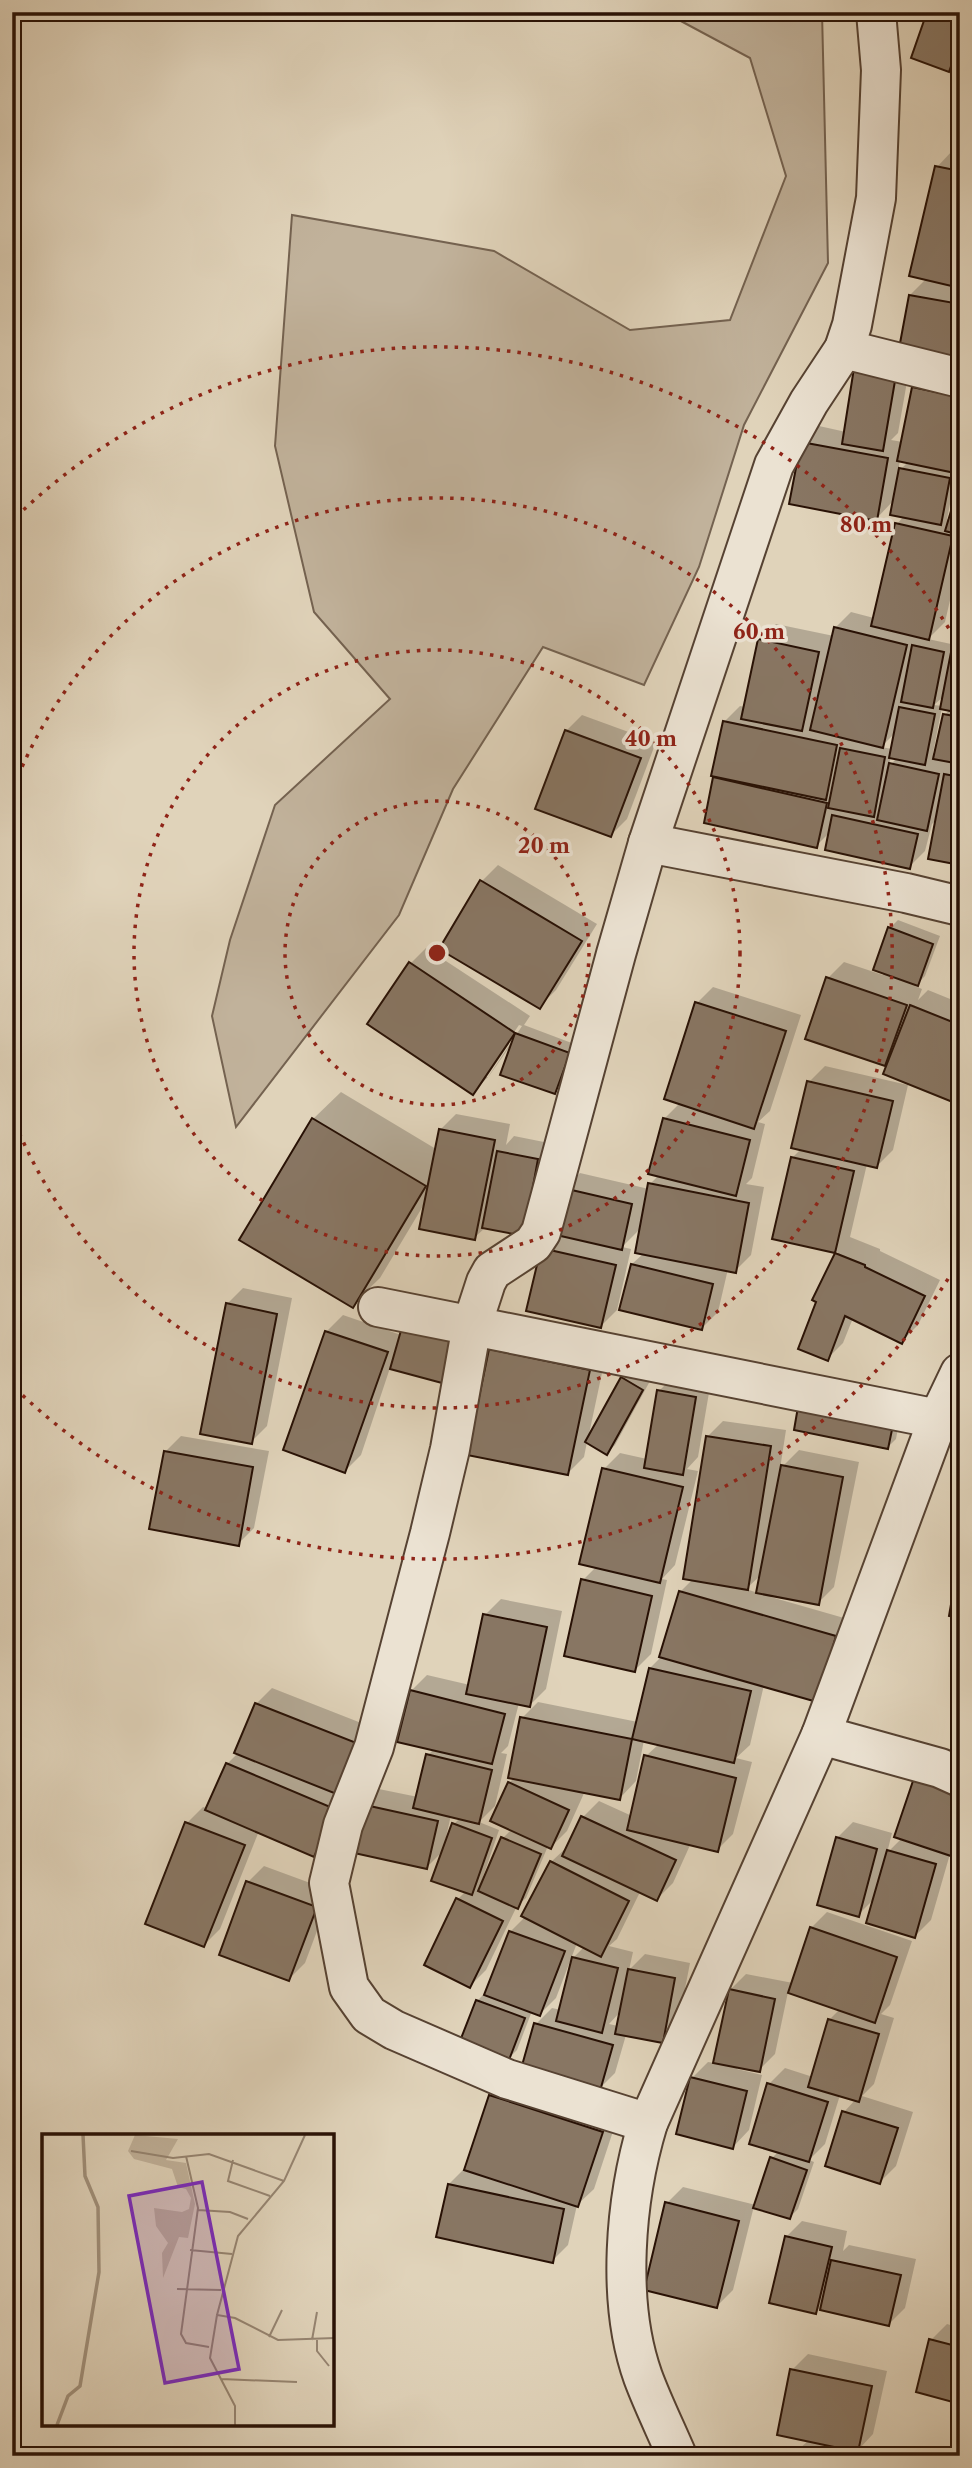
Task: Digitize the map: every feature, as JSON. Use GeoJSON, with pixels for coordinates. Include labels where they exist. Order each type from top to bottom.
{"type":"FeatureCollection","features":[{"type":"Feature","properties":{"kind":"street"},"geometry":{"type":"LineString","coordinates":[[648,2123],[507,2079],[394,2030],[369,2015],[349,1987],[329,1883],[343,1825],[374,1747],[430,1533],[450,1449],[472,1325],[486,1282],[492,1271],[533,1244],[541,1232],[616,954],[649,843],[774,465],[809,402],[844,349],[852,325],[876,198],[881,70],[876,12]]}},
{"type":"Feature","properties":{"kind":"street"},"geometry":{"type":"LineString","coordinates":[[844,349],[960,378]]}},
{"type":"Feature","properties":{"kind":"street"},"geometry":{"type":"LineString","coordinates":[[649,843],[960,906]]}},
{"type":"Feature","properties":{"kind":"street"},"geometry":{"type":"LineString","coordinates":[[378,1307],[938,1419]]}},
{"type":"Feature","properties":{"kind":"street"},"geometry":{"type":"LineString","coordinates":[[677,2456],[642,2375],[631,2325],[627,2267],[630,2211],[641,2148],[648,2123],[821,1735],[938,1419],[960,1373]]}},
{"type":"Feature","properties":{"kind":"street"},"geometry":{"type":"LineString","coordinates":[[821,1735],[940,1768],[960,1777]]}},
{"type":"Feature","properties":{"kind":"shaded area"},"geometry":{"type":"Polygon","coordinates":[[[664,12],[822,12],[828,263],[744,425],[699,567],[644,685],[543,647],[453,789],[399,915],[236,1127],[212,1016],[230,940],[275,805],[390,699],[314,612],[275,446],[292,215],[494,251],[630,330],[730,320],[786,176],[750,58],[664,12]]]}},
{"type":"Feature","properties":{"kind":"building"},"geometry":{"type":"Polygon","coordinates":[[[927,12],[938,12],[960,20],[960,40],[949,72],[911,58],[927,12]]]}},
{"type":"Feature","properties":{"kind":"building"},"geometry":{"type":"Polygon","coordinates":[[[935,166],[960,171],[960,288],[909,276],[935,166]]]}},
{"type":"Feature","properties":{"kind":"building"},"geometry":{"type":"Polygon","coordinates":[[[909,295],[960,304],[960,365],[898,354],[909,295]]]}},
{"type":"Feature","properties":{"kind":"building"},"geometry":{"type":"Polygon","coordinates":[[[854,368],[896,375],[883,451],[842,444],[854,368]]]}},
{"type":"Feature","properties":{"kind":"building"},"geometry":{"type":"Polygon","coordinates":[[[912,387],[960,397],[960,449],[955,473],[897,461],[912,387]]]}},
{"type":"Feature","properties":{"kind":"building"},"geometry":{"type":"Polygon","coordinates":[[[801,442],[888,458],[877,521],[789,504],[801,442]]]}},
{"type":"Feature","properties":{"kind":"building"},"geometry":{"type":"Polygon","coordinates":[[[899,468],[950,478],[941,525],[890,515],[899,468]]]}},
{"type":"Feature","properties":{"kind":"building"},"geometry":{"type":"Polygon","coordinates":[[[960,481],[960,535],[945,531],[960,481]]]}},
{"type":"Feature","properties":{"kind":"building"},"geometry":{"type":"Polygon","coordinates":[[[895,523],[953,536],[929,640],[871,626],[895,523]]]}},
{"type":"Feature","properties":{"kind":"building"},"geometry":{"type":"Polygon","coordinates":[[[834,627],[907,645],[883,748],[810,730],[834,627]]]}},
{"type":"Feature","properties":{"kind":"building"},"geometry":{"type":"Polygon","coordinates":[[[758,639],[819,652],[802,731],[741,719],[758,639]]]}},
{"type":"Feature","properties":{"kind":"building"},"geometry":{"type":"Polygon","coordinates":[[[912,645],[944,652],[933,708],[901,702],[912,645]]]}},
{"type":"Feature","properties":{"kind":"building"},"geometry":{"type":"Polygon","coordinates":[[[952,647],[960,649],[960,713],[940,709],[952,647]]]}},
{"type":"Feature","properties":{"kind":"building"},"geometry":{"type":"Polygon","coordinates":[[[899,707],[935,714],[925,765],[889,758],[899,707]]]}},
{"type":"Feature","properties":{"kind":"building"},"geometry":{"type":"Polygon","coordinates":[[[943,714],[960,717],[960,764],[933,759],[943,714]]]}},
{"type":"Feature","properties":{"kind":"building"},"geometry":{"type":"Polygon","coordinates":[[[723,721],[837,745],[826,800],[711,776],[723,721]]]}},
{"type":"Feature","properties":{"kind":"building"},"geometry":{"type":"Polygon","coordinates":[[[565,730],[641,758],[611,837],[535,809],[565,730]]]}},
{"type":"Feature","properties":{"kind":"building"},"geometry":{"type":"Polygon","coordinates":[[[840,748],[885,757],[874,817],[828,808],[840,748]]]}},
{"type":"Feature","properties":{"kind":"building"},"geometry":{"type":"Polygon","coordinates":[[[889,763],[939,774],[927,831],[877,820],[889,763]]]}},
{"type":"Feature","properties":{"kind":"building"},"geometry":{"type":"Polygon","coordinates":[[[944,774],[960,777],[960,865],[928,859],[944,774]]]}},
{"type":"Feature","properties":{"kind":"building"},"geometry":{"type":"Polygon","coordinates":[[[713,777],[827,803],[817,848],[704,823],[713,777]]]}},
{"type":"Feature","properties":{"kind":"building"},"geometry":{"type":"Polygon","coordinates":[[[832,815],[918,834],[910,869],[825,850],[832,815]]]}},
{"type":"Feature","properties":{"kind":"building"},"geometry":{"type":"Polygon","coordinates":[[[480,880],[582,941],[540,1009],[439,949],[480,880]]]}},
{"type":"Feature","properties":{"kind":"building"},"geometry":{"type":"Polygon","coordinates":[[[888,927],[933,944],[918,986],[873,970],[888,927]]]}},
{"type":"Feature","properties":{"kind":"building"},"geometry":{"type":"Polygon","coordinates":[[[409,962],[515,1033],[473,1095],[367,1024],[409,962]]]}},
{"type":"Feature","properties":{"kind":"building"},"geometry":{"type":"Polygon","coordinates":[[[826,977],[907,1005],[885,1066],[805,1039],[826,977]]]}},
{"type":"Feature","properties":{"kind":"building"},"geometry":{"type":"Polygon","coordinates":[[[695,1002],[786,1031],[754,1129],[664,1099],[695,1002]]]}},
{"type":"Feature","properties":{"kind":"building"},"geometry":{"type":"Polygon","coordinates":[[[910,1005],[960,1025],[960,1105],[883,1074],[910,1005]]]}},
{"type":"Feature","properties":{"kind":"building"},"geometry":{"type":"Polygon","coordinates":[[[515,1033],[570,1053],[555,1094],[500,1075],[515,1033]]]}},
{"type":"Feature","properties":{"kind":"building"},"geometry":{"type":"Polygon","coordinates":[[[807,1081],[893,1101],[877,1168],[791,1148],[807,1081]]]}},
{"type":"Feature","properties":{"kind":"building"},"geometry":{"type":"Polygon","coordinates":[[[312,1118],[426,1186],[353,1308],[239,1240],[312,1118]]]}},
{"type":"Feature","properties":{"kind":"building"},"geometry":{"type":"Polygon","coordinates":[[[663,1118],[750,1140],[736,1196],[648,1174],[663,1118]]]}},
{"type":"Feature","properties":{"kind":"building"},"geometry":{"type":"Polygon","coordinates":[[[439,1129],[495,1140],[475,1240],[419,1229],[439,1129]]]}},
{"type":"Feature","properties":{"kind":"building"},"geometry":{"type":"Polygon","coordinates":[[[497,1151],[538,1159],[524,1236],[482,1228],[497,1151]]]}},
{"type":"Feature","properties":{"kind":"building"},"geometry":{"type":"Polygon","coordinates":[[[791,1157],[854,1171],[835,1253],[772,1239],[791,1157]]]}},
{"type":"Feature","properties":{"kind":"building"},"geometry":{"type":"Polygon","coordinates":[[[648,1183],[749,1203],[736,1273],[635,1253],[648,1183]]]}},
{"type":"Feature","properties":{"kind":"building"},"geometry":{"type":"Polygon","coordinates":[[[563,1188],[632,1204],[622,1250],[552,1234],[563,1188]]]}},
{"type":"Feature","properties":{"kind":"building"},"geometry":{"type":"Polygon","coordinates":[[[541,1248],[616,1265],[601,1328],[526,1311],[541,1248]]]}},
{"type":"Feature","properties":{"kind":"building"},"geometry":{"type":"Polygon","coordinates":[[[835,1253],[865,1265],[925,1296],[902,1344],[845,1316],[828,1361],[798,1349],[816,1302],[812,1300],[835,1253]]]}},
{"type":"Feature","properties":{"kind":"building"},"geometry":{"type":"Polygon","coordinates":[[[631,1264],[713,1284],[702,1330],[619,1310],[631,1264]]]}},
{"type":"Feature","properties":{"kind":"building"},"geometry":{"type":"Polygon","coordinates":[[[226,1303],[277,1314],[252,1444],[200,1434],[226,1303]]]}},
{"type":"Feature","properties":{"kind":"building"},"geometry":{"type":"Polygon","coordinates":[[[402,1327],[454,1341],[442,1383],[390,1369],[402,1327]]]}},
{"type":"Feature","properties":{"kind":"building"},"geometry":{"type":"Polygon","coordinates":[[[325,1331],[388,1352],[345,1473],[283,1450],[325,1331]]]}},
{"type":"Feature","properties":{"kind":"building"},"geometry":{"type":"Polygon","coordinates":[[[489,1349],[590,1370],[568,1475],[467,1455],[489,1349]]]}},
{"type":"Feature","properties":{"kind":"building"},"geometry":{"type":"Polygon","coordinates":[[[621,1377],[643,1390],[607,1455],[585,1442],[621,1377]]]}},
{"type":"Feature","properties":{"kind":"building"},"geometry":{"type":"Polygon","coordinates":[[[657,1390],[696,1397],[683,1475],[644,1468],[657,1390]]]}},
{"type":"Feature","properties":{"kind":"building"},"geometry":{"type":"Polygon","coordinates":[[[799,1401],[894,1420],[888,1449],[794,1430],[799,1401]]]}},
{"type":"Feature","properties":{"kind":"building"},"geometry":{"type":"Polygon","coordinates":[[[706,1436],[771,1446],[748,1590],[683,1579],[706,1436]]]}},
{"type":"Feature","properties":{"kind":"building"},"geometry":{"type":"Polygon","coordinates":[[[164,1451],[253,1467],[239,1546],[149,1529],[164,1451]]]}},
{"type":"Feature","properties":{"kind":"building"},"geometry":{"type":"Polygon","coordinates":[[[781,1465],[843,1477],[819,1605],[756,1593],[781,1465]]]}},
{"type":"Feature","properties":{"kind":"building"},"geometry":{"type":"Polygon","coordinates":[[[602,1468],[683,1487],[660,1583],[579,1564],[602,1468]]]}},
{"type":"Feature","properties":{"kind":"building"},"geometry":{"type":"Polygon","coordinates":[[[957,1569],[960,1569],[960,1618],[949,1616],[957,1569]]]}},
{"type":"Feature","properties":{"kind":"building"},"geometry":{"type":"Polygon","coordinates":[[[581,1579],[652,1596],[635,1672],[564,1656],[581,1579]]]}},
{"type":"Feature","properties":{"kind":"building"},"geometry":{"type":"Polygon","coordinates":[[[679,1591],[836,1636],[817,1702],[659,1657],[679,1591]]]}},
{"type":"Feature","properties":{"kind":"building"},"geometry":{"type":"Polygon","coordinates":[[[483,1614],[547,1627],[530,1707],[466,1694],[483,1614]]]}},
{"type":"Feature","properties":{"kind":"building"},"geometry":{"type":"Polygon","coordinates":[[[649,1668],[751,1691],[734,1763],[632,1739],[649,1668]]]}},
{"type":"Feature","properties":{"kind":"building"},"geometry":{"type":"Polygon","coordinates":[[[410,1690],[505,1714],[492,1764],[397,1742],[410,1690]]]}},
{"type":"Feature","properties":{"kind":"building"},"geometry":{"type":"Polygon","coordinates":[[[255,1703],[359,1744],[339,1795],[234,1753],[255,1703]]]}},
{"type":"Feature","properties":{"kind":"building"},"geometry":{"type":"Polygon","coordinates":[[[520,1717],[632,1739],[620,1800],[508,1778],[520,1717]]]}},
{"type":"Feature","properties":{"kind":"building"},"geometry":{"type":"Polygon","coordinates":[[[426,1754],[492,1770],[479,1824],[413,1808],[426,1754]]]}},
{"type":"Feature","properties":{"kind":"building"},"geometry":{"type":"Polygon","coordinates":[[[644,1755],[736,1778],[718,1852],[627,1830],[644,1755]]]}},
{"type":"Feature","properties":{"kind":"building"},"geometry":{"type":"Polygon","coordinates":[[[226,1763],[335,1809],[314,1857],[205,1810],[226,1763]]]}},
{"type":"Feature","properties":{"kind":"building"},"geometry":{"type":"Polygon","coordinates":[[[914,1778],[960,1793],[960,1859],[894,1837],[914,1778]]]}},
{"type":"Feature","properties":{"kind":"building"},"geometry":{"type":"Polygon","coordinates":[[[508,1782],[569,1810],[551,1849],[490,1821],[508,1782]]]}},
{"type":"Feature","properties":{"kind":"building"},"geometry":{"type":"Polygon","coordinates":[[[356,1803],[438,1821],[427,1869],[345,1851],[356,1803]]]}},
{"type":"Feature","properties":{"kind":"building"},"geometry":{"type":"Polygon","coordinates":[[[581,1816],[676,1860],[657,1901],[562,1856],[581,1816]]]}},
{"type":"Feature","properties":{"kind":"building"},"geometry":{"type":"Polygon","coordinates":[[[185,1822],[245,1845],[204,1947],[145,1924],[185,1822]]]}},
{"type":"Feature","properties":{"kind":"building"},"geometry":{"type":"Polygon","coordinates":[[[452,1823],[492,1838],[472,1895],[431,1881],[452,1823]]]}},
{"type":"Feature","properties":{"kind":"building"},"geometry":{"type":"Polygon","coordinates":[[[501,1837],[541,1854],[518,1909],[478,1891],[501,1837]]]}},
{"type":"Feature","properties":{"kind":"building"},"geometry":{"type":"Polygon","coordinates":[[[836,1837],[877,1849],[859,1917],[817,1905],[836,1837]]]}},
{"type":"Feature","properties":{"kind":"building"},"geometry":{"type":"Polygon","coordinates":[[[887,1850],[936,1864],[915,1938],[866,1923],[887,1850]]]}},
{"type":"Feature","properties":{"kind":"building"},"geometry":{"type":"Polygon","coordinates":[[[550,1861],[629,1901],[601,1957],[521,1916],[550,1861]]]}},
{"type":"Feature","properties":{"kind":"building"},"geometry":{"type":"Polygon","coordinates":[[[246,1881],[317,1907],[289,1981],[219,1955],[246,1881]]]}},
{"type":"Feature","properties":{"kind":"building"},"geometry":{"type":"Polygon","coordinates":[[[456,1898],[503,1921],[470,1988],[424,1965],[456,1898]]]}},
{"type":"Feature","properties":{"kind":"building"},"geometry":{"type":"Polygon","coordinates":[[[810,1927],[897,1957],[875,2023],[788,1993],[810,1927]]]}},
{"type":"Feature","properties":{"kind":"building"},"geometry":{"type":"Polygon","coordinates":[[[509,1931],[565,1951],[540,2016],[484,1995],[509,1931]]]}},
{"type":"Feature","properties":{"kind":"building"},"geometry":{"type":"Polygon","coordinates":[[[572,1957],[618,1968],[602,2033],[556,2021],[572,1957]]]}},
{"type":"Feature","properties":{"kind":"building"},"geometry":{"type":"Polygon","coordinates":[[[628,1969],[675,1978],[663,2043],[615,2034],[628,1969]]]}},
{"type":"Feature","properties":{"kind":"building"},"geometry":{"type":"Polygon","coordinates":[[[729,1989],[775,1999],[760,2072],[713,2063],[729,1989]]]}},
{"type":"Feature","properties":{"kind":"building"},"geometry":{"type":"Polygon","coordinates":[[[476,2000],[525,2018],[509,2060],[460,2041],[476,2000]]]}},
{"type":"Feature","properties":{"kind":"building"},"geometry":{"type":"Polygon","coordinates":[[[828,2019],[879,2034],[859,2102],[808,2087],[828,2019]]]}},
{"type":"Feature","properties":{"kind":"building"},"geometry":{"type":"Polygon","coordinates":[[[534,2023],[613,2045],[600,2091],[521,2069],[534,2023]]]}},
{"type":"Feature","properties":{"kind":"building"},"geometry":{"type":"Polygon","coordinates":[[[690,2077],[747,2091],[733,2149],[676,2134],[690,2077]]]}},
{"type":"Feature","properties":{"kind":"building"},"geometry":{"type":"Polygon","coordinates":[[[767,2083],[828,2102],[809,2162],[749,2144],[767,2083]]]}},
{"type":"Feature","properties":{"kind":"building"},"geometry":{"type":"Polygon","coordinates":[[[489,2095],[603,2132],[578,2207],[464,2170],[489,2095]]]}},
{"type":"Feature","properties":{"kind":"building"},"geometry":{"type":"Polygon","coordinates":[[[842,2111],[898,2128],[880,2184],[825,2166],[842,2111]]]}},
{"type":"Feature","properties":{"kind":"building"},"geometry":{"type":"Polygon","coordinates":[[[770,2157],[807,2170],[790,2219],[753,2208],[770,2157]]]}},
{"type":"Feature","properties":{"kind":"building"},"geometry":{"type":"Polygon","coordinates":[[[448,2184],[564,2209],[553,2263],[436,2237],[448,2184]]]}},
{"type":"Feature","properties":{"kind":"building"},"geometry":{"type":"Polygon","coordinates":[[[665,2202],[739,2221],[717,2308],[644,2290],[665,2202]]]}},
{"type":"Feature","properties":{"kind":"building"},"geometry":{"type":"Polygon","coordinates":[[[785,2236],[832,2247],[816,2314],[769,2303],[785,2236]]]}},
{"type":"Feature","properties":{"kind":"building"},"geometry":{"type":"Polygon","coordinates":[[[831,2260],[901,2275],[889,2326],[820,2310],[831,2260]]]}},
{"type":"Feature","properties":{"kind":"building"},"geometry":{"type":"Polygon","coordinates":[[[929,2339],[960,2347],[960,2404],[916,2392],[929,2339]]]}},
{"type":"Feature","properties":{"kind":"building"},"geometry":{"type":"Polygon","coordinates":[[[790,2369],[872,2386],[858,2452],[777,2435],[790,2369]]]}}]}
